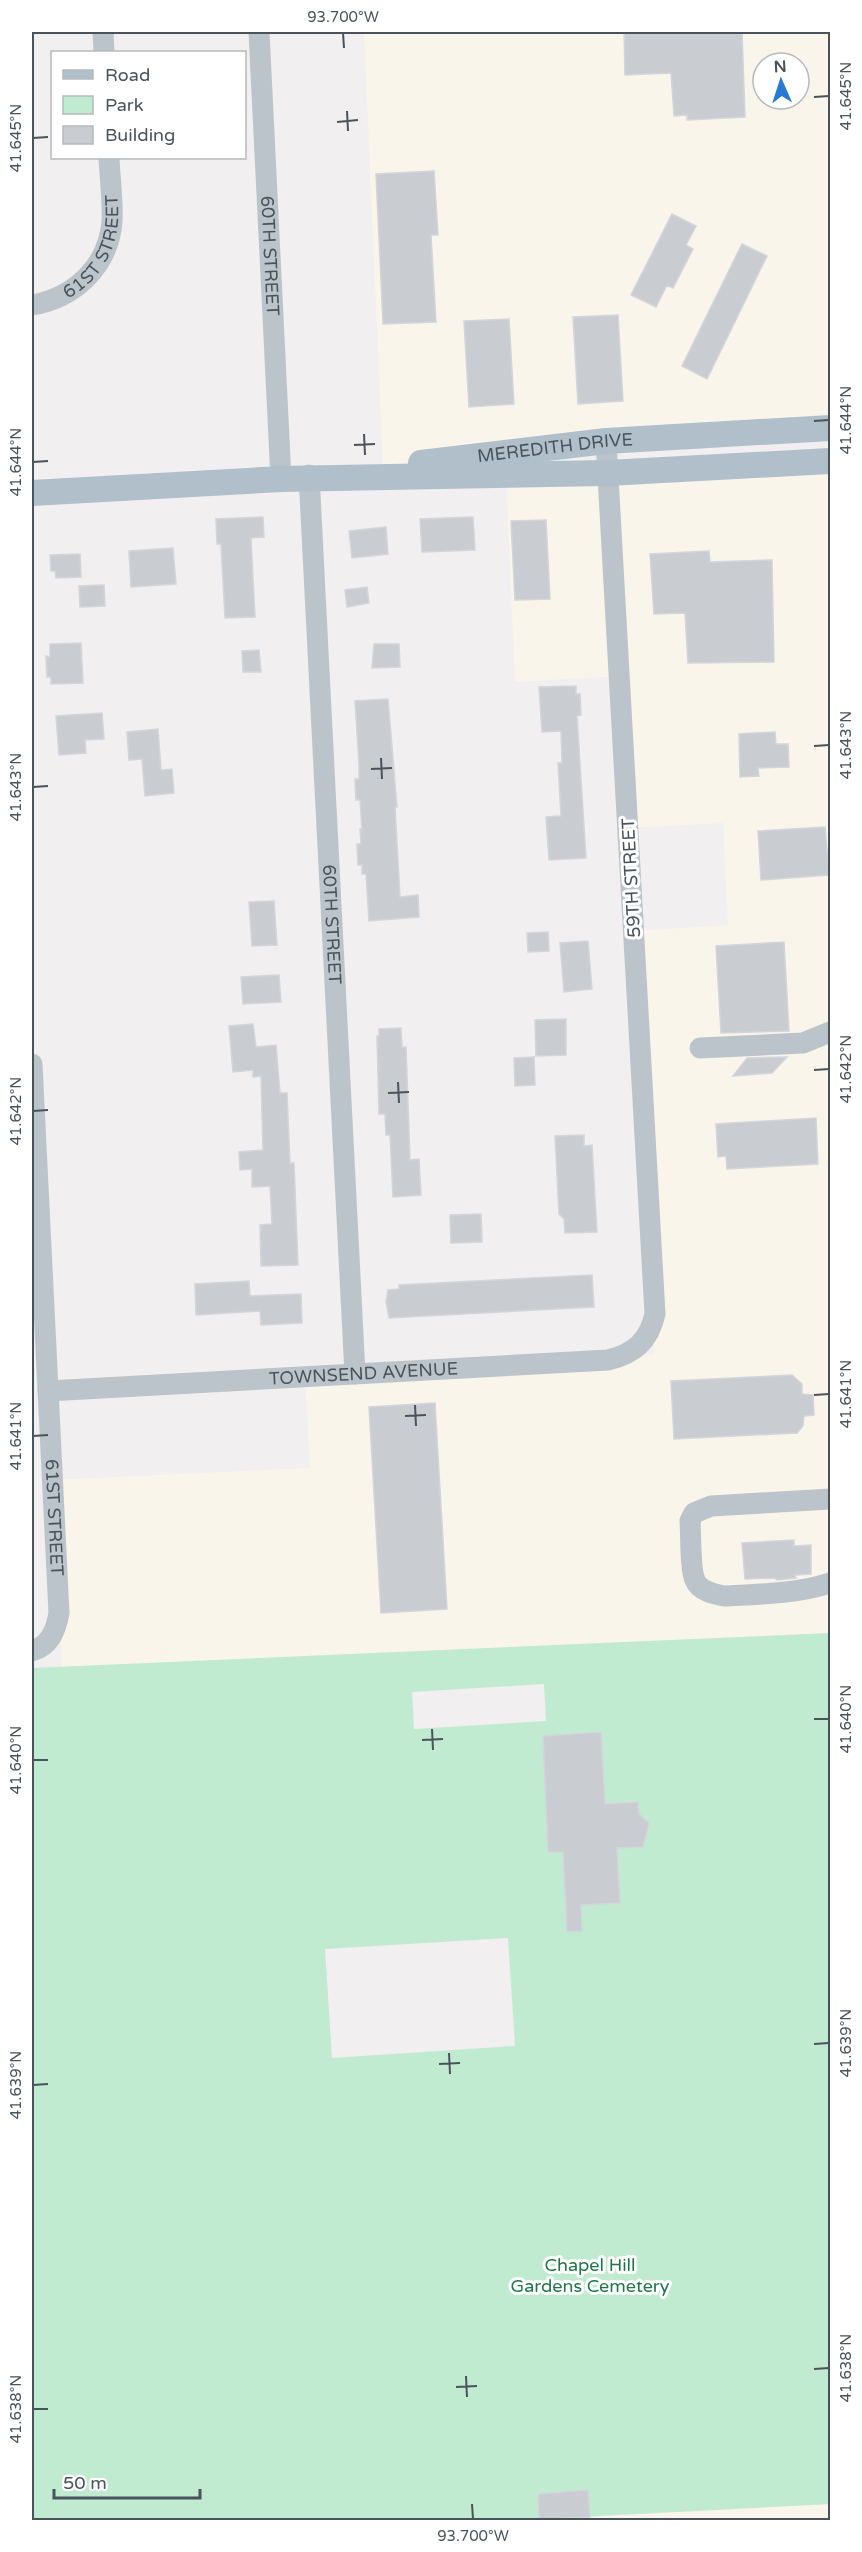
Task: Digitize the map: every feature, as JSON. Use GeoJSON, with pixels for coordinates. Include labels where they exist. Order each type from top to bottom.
{"type":"FeatureCollection","features":[{"type":"Feature","properties":{"kind":"main road","name":"MEREDITH DRIVE"},"geometry":{"type":"LineString","coordinates":[[32,493],[309,477],[606,441],[831,428]]}},
{"type":"Feature","properties":{"kind":"main road","name":"MEREDITH DRIVE"},"geometry":{"type":"LineString","coordinates":[[309,477],[608,473],[831,461]]}},
{"type":"Feature","properties":{"kind":"street"},"geometry":{"type":"LineString","coordinates":[[103,32],[104,51]]}},
{"type":"Feature","properties":{"kind":"street","name":"60TH STREET"},"geometry":{"type":"LineString","coordinates":[[259,32],[281,479]]}},
{"type":"Feature","properties":{"kind":"street","name":"61ST STREET"},"geometry":{"type":"LineString","coordinates":[[32,305],[48,302],[68,294],[86,280],[99,262],[108,244],[112,224],[109,159]]}},
{"type":"Feature","properties":{"kind":"street","name":"59TH STREET"},"geometry":{"type":"LineString","coordinates":[[606,441],[655,1314]]}},
{"type":"Feature","properties":{"kind":"street","name":"60TH STREET"},"geometry":{"type":"LineString","coordinates":[[309,477],[355,1374]]}},
{"type":"Feature","properties":{"kind":"street"},"geometry":{"type":"LineString","coordinates":[[700,1048],[803,1043],[831,1032]]}},
{"type":"Feature","properties":{"kind":"street","name":"61ST STREET"},"geometry":{"type":"LineString","coordinates":[[32,1064],[59,1613],[56,1629],[49,1640],[32,1651]]}},
{"type":"Feature","properties":{"kind":"street","name":"TOWNSEND AVENUE"},"geometry":{"type":"LineString","coordinates":[[48,1390],[608,1360],[624,1356],[641,1346],[652,1328],[655,1314]]}},
{"type":"Feature","properties":{"kind":"street"},"geometry":{"type":"LineString","coordinates":[[831,1499],[711,1506],[694,1514],[690,1521],[694,1581],[713,1594],[724,1596],[797,1592],[818,1588],[831,1582]]}},
{"type":"Feature","properties":{"kind":"shaded area"},"geometry":{"type":"Polygon","coordinates":[[[364,32],[830,32],[830,428],[383,466],[364,32]]]}},
{"type":"Feature","properties":{"kind":"shaded area"},"geometry":{"type":"Polygon","coordinates":[[[830,461],[830,1633],[62,1667],[51,1480],[310,1468],[305,1375],[654,1354],[635,931],[728,925],[723,823],[627,828],[620,676],[515,682],[506,476],[830,461]]]}},
{"type":"Feature","properties":{"kind":"shaded area"},"geometry":{"type":"Polygon","coordinates":[[[830,2504],[830,2520],[521,2520],[564,2518],[830,2504]]]}},
{"type":"Feature","properties":{"kind":"green space","name":"Chapel Hill Gardens Cemetery"},"geometry":{"type":"Polygon","coordinates":[[[830,1633],[830,2504],[521,2520],[32,2520],[32,1668],[830,1633]],[[544,1684],[412,1692],[414,1729],[546,1721],[544,1684]],[[600,1732],[543,1736],[547,1795],[560,1807],[546,1808],[548,1852],[563,1852],[568,1932],[582,1931],[581,1905],[620,1903],[618,1860],[598,1861],[597,1849],[644,1847],[644,1833],[649,1824],[639,1814],[638,1802],[594,1804],[600,1732]],[[508,1938],[325,1949],[332,2058],[515,2046],[508,1938]]]}},
{"type":"Feature","properties":{"kind":"building"},"geometry":{"type":"Polygon","coordinates":[[[624,32],[742,32],[745,117],[687,120],[687,115],[674,116],[671,73],[625,75],[624,32]]]}},
{"type":"Feature","properties":{"kind":"building"},"geometry":{"type":"Polygon","coordinates":[[[434,171],[438,235],[431,235],[436,322],[383,324],[376,174],[434,171]]]}},
{"type":"Feature","properties":{"kind":"building"},"geometry":{"type":"Polygon","coordinates":[[[672,214],[696,226],[686,245],[693,249],[673,288],[667,285],[656,307],[631,295],[672,214]]]}},
{"type":"Feature","properties":{"kind":"building"},"geometry":{"type":"Polygon","coordinates":[[[742,244],[767,256],[707,379],[682,366],[742,244]]]}},
{"type":"Feature","properties":{"kind":"building"},"geometry":{"type":"Polygon","coordinates":[[[618,315],[623,401],[578,404],[573,317],[618,315]]]}},
{"type":"Feature","properties":{"kind":"building"},"geometry":{"type":"Polygon","coordinates":[[[509,319],[514,404],[469,407],[464,321],[509,319]]]}},
{"type":"Feature","properties":{"kind":"building"},"geometry":{"type":"Polygon","coordinates":[[[263,517],[264,537],[251,538],[255,617],[225,618],[221,544],[217,544],[216,519],[263,517]]]}},
{"type":"Feature","properties":{"kind":"building"},"geometry":{"type":"Polygon","coordinates":[[[473,517],[475,550],[422,552],[420,519],[473,517]]]}},
{"type":"Feature","properties":{"kind":"building"},"geometry":{"type":"Polygon","coordinates":[[[546,520],[550,599],[515,600],[511,521],[546,520]]]}},
{"type":"Feature","properties":{"kind":"building"},"geometry":{"type":"Polygon","coordinates":[[[386,527],[388,554],[352,558],[349,531],[386,527]]]}},
{"type":"Feature","properties":{"kind":"building"},"geometry":{"type":"Polygon","coordinates":[[[173,548],[176,584],[131,587],[129,551],[173,548]]]}},
{"type":"Feature","properties":{"kind":"building"},"geometry":{"type":"Polygon","coordinates":[[[709,551],[710,562],[772,560],[774,662],[688,663],[685,613],[654,614],[650,554],[709,551]]]}},
{"type":"Feature","properties":{"kind":"building"},"geometry":{"type":"Polygon","coordinates":[[[80,554],[81,577],[56,578],[55,571],[51,571],[50,555],[80,554]]]}},
{"type":"Feature","properties":{"kind":"building"},"geometry":{"type":"Polygon","coordinates":[[[104,585],[105,606],[80,607],[79,586],[104,585]]]}},
{"type":"Feature","properties":{"kind":"building"},"geometry":{"type":"Polygon","coordinates":[[[367,587],[369,603],[347,607],[345,590],[367,587]]]}},
{"type":"Feature","properties":{"kind":"building"},"geometry":{"type":"Polygon","coordinates":[[[81,643],[83,683],[51,684],[51,677],[47,677],[46,656],[50,657],[50,644],[81,643]]]}},
{"type":"Feature","properties":{"kind":"building"},"geometry":{"type":"Polygon","coordinates":[[[374,644],[399,644],[400,667],[372,668],[374,644]]]}},
{"type":"Feature","properties":{"kind":"building"},"geometry":{"type":"Polygon","coordinates":[[[259,650],[261,672],[243,672],[242,651],[259,650]]]}},
{"type":"Feature","properties":{"kind":"building"},"geometry":{"type":"Polygon","coordinates":[[[576,686],[576,694],[580,694],[581,715],[577,716],[586,858],[549,860],[546,817],[561,816],[558,763],[562,763],[561,731],[542,732],[539,687],[576,686]]]}},
{"type":"Feature","properties":{"kind":"building"},"geometry":{"type":"Polygon","coordinates":[[[388,699],[397,807],[395,807],[400,897],[418,895],[419,917],[369,921],[366,874],[362,874],[362,865],[358,865],[357,844],[361,844],[360,829],[362,829],[360,800],[356,800],[355,779],[359,779],[359,764],[355,701],[388,699]]]}},
{"type":"Feature","properties":{"kind":"building"},"geometry":{"type":"Polygon","coordinates":[[[102,713],[104,739],[85,740],[86,753],[59,755],[56,716],[102,713]]]}},
{"type":"Feature","properties":{"kind":"building"},"geometry":{"type":"Polygon","coordinates":[[[158,729],[161,770],[172,769],[174,793],[145,796],[142,759],[129,760],[127,732],[158,729]]]}},
{"type":"Feature","properties":{"kind":"building"},"geometry":{"type":"Polygon","coordinates":[[[775,732],[776,744],[788,744],[789,767],[758,768],[759,776],[740,777],[739,734],[775,732]]]}},
{"type":"Feature","properties":{"kind":"building"},"geometry":{"type":"Polygon","coordinates":[[[825,827],[829,875],[761,880],[758,831],[825,827]]]}},
{"type":"Feature","properties":{"kind":"building"},"geometry":{"type":"Polygon","coordinates":[[[274,901],[277,945],[252,946],[249,902],[274,901]]]}},
{"type":"Feature","properties":{"kind":"building"},"geometry":{"type":"Polygon","coordinates":[[[548,932],[549,951],[528,952],[527,933],[548,932]]]}},
{"type":"Feature","properties":{"kind":"building"},"geometry":{"type":"Polygon","coordinates":[[[588,941],[592,989],[564,992],[560,943],[588,941]]]}},
{"type":"Feature","properties":{"kind":"building"},"geometry":{"type":"Polygon","coordinates":[[[784,942],[789,1031],[721,1033],[716,946],[784,942]]]}},
{"type":"Feature","properties":{"kind":"building"},"geometry":{"type":"Polygon","coordinates":[[[279,975],[281,1002],[243,1004],[241,977],[279,975]]]}},
{"type":"Feature","properties":{"kind":"building"},"geometry":{"type":"Polygon","coordinates":[[[566,1019],[566,1055],[536,1056],[535,1020],[566,1019]]]}},
{"type":"Feature","properties":{"kind":"building"},"geometry":{"type":"Polygon","coordinates":[[[253,1024],[256,1047],[276,1045],[280,1093],[287,1093],[290,1163],[294,1163],[298,1265],[261,1266],[260,1225],[272,1224],[270,1186],[252,1187],[252,1169],[240,1170],[239,1152],[263,1150],[261,1076],[253,1077],[253,1070],[233,1072],[229,1026],[253,1024]]]}},
{"type":"Feature","properties":{"kind":"building"},"geometry":{"type":"Polygon","coordinates":[[[401,1028],[402,1047],[406,1047],[410,1160],[419,1159],[421,1195],[393,1197],[390,1135],[386,1135],[385,1114],[379,1114],[377,1036],[379,1036],[379,1029],[401,1028]]]}},
{"type":"Feature","properties":{"kind":"building"},"geometry":{"type":"Polygon","coordinates":[[[534,1057],[535,1085],[515,1086],[514,1058],[534,1057]]]}},
{"type":"Feature","properties":{"kind":"building"},"geometry":{"type":"Polygon","coordinates":[[[787,1057],[772,1073],[733,1076],[747,1058],[787,1057]]]}},
{"type":"Feature","properties":{"kind":"building"},"geometry":{"type":"Polygon","coordinates":[[[816,1118],[818,1164],[727,1169],[726,1156],[718,1157],[716,1124],[816,1118]]]}},
{"type":"Feature","properties":{"kind":"building"},"geometry":{"type":"Polygon","coordinates":[[[584,1135],[584,1146],[592,1145],[597,1232],[565,1233],[564,1219],[559,1214],[555,1136],[584,1135]]]}},
{"type":"Feature","properties":{"kind":"building"},"geometry":{"type":"Polygon","coordinates":[[[481,1214],[482,1242],[451,1243],[450,1215],[481,1214]]]}},
{"type":"Feature","properties":{"kind":"building"},"geometry":{"type":"Polygon","coordinates":[[[592,1275],[594,1307],[389,1318],[386,1302],[388,1290],[399,1289],[399,1285],[592,1275]]]}},
{"type":"Feature","properties":{"kind":"building"},"geometry":{"type":"Polygon","coordinates":[[[249,1281],[250,1296],[301,1294],[302,1323],[261,1325],[260,1311],[196,1315],[195,1284],[249,1281]]]}},
{"type":"Feature","properties":{"kind":"building"},"geometry":{"type":"Polygon","coordinates":[[[792,1375],[802,1384],[802,1394],[813,1395],[814,1415],[804,1416],[803,1426],[797,1433],[674,1439],[671,1381],[792,1375]]]}},
{"type":"Feature","properties":{"kind":"building"},"geometry":{"type":"Polygon","coordinates":[[[435,1403],[447,1609],[381,1613],[369,1407],[435,1403]]]}},
{"type":"Feature","properties":{"kind":"building"},"geometry":{"type":"Polygon","coordinates":[[[794,1540],[794,1546],[811,1545],[811,1574],[777,1580],[775,1578],[745,1579],[742,1543],[794,1540]]]}},
{"type":"Feature","properties":{"kind":"building"},"geometry":{"type":"Polygon","coordinates":[[[601,1732],[605,1804],[638,1802],[639,1814],[649,1823],[643,1847],[617,1848],[620,1903],[581,1905],[582,1931],[567,1932],[563,1852],[548,1852],[543,1736],[601,1732]]]}},
{"type":"Feature","properties":{"kind":"building"},"geometry":{"type":"Polygon","coordinates":[[[588,2490],[590,2517],[539,2519],[538,2494],[588,2490]]]}}]}
